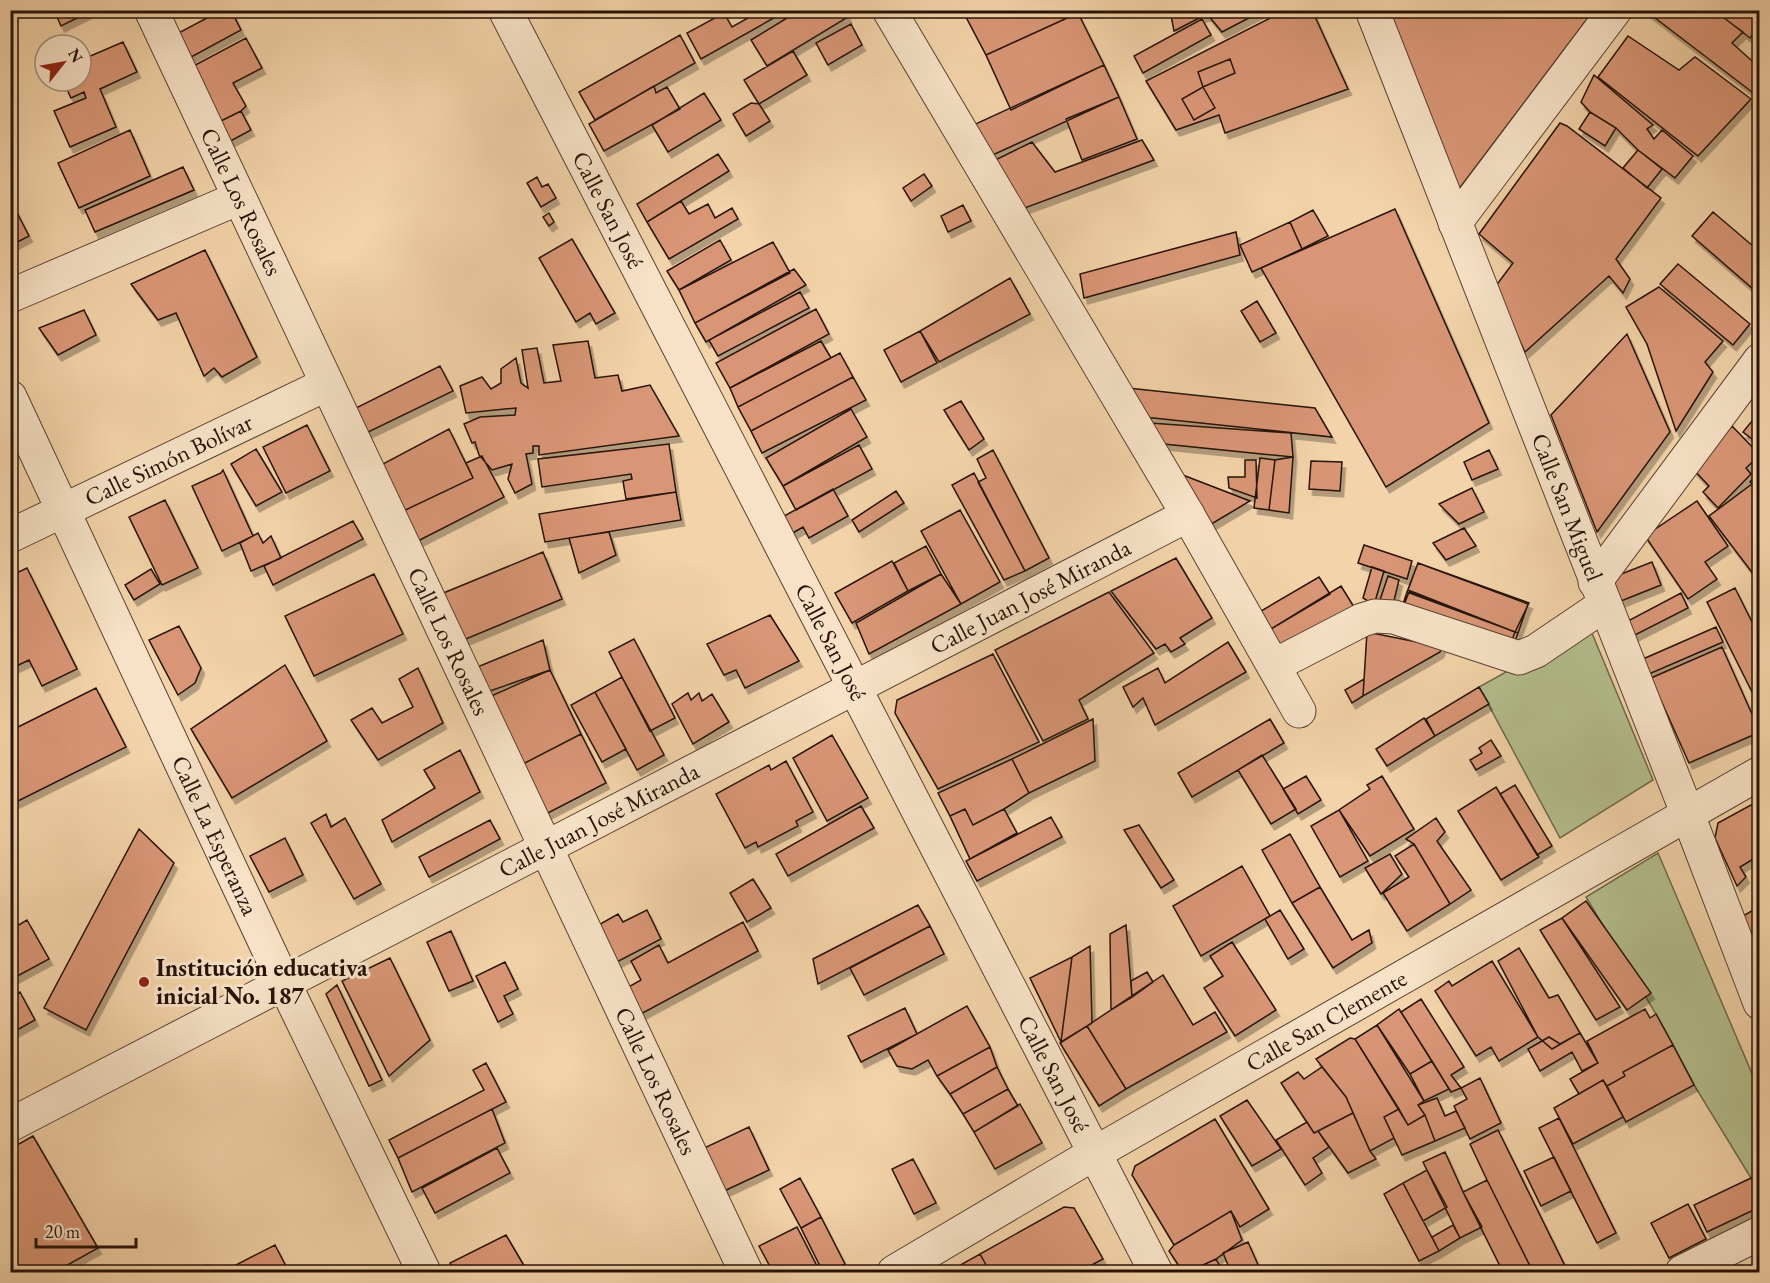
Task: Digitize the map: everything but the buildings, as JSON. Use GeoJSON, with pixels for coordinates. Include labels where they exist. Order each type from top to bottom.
{"type":"FeatureCollection","features":[{"type":"Feature","properties":{"kind":"street","name":"Calle Los Rosales"},"geometry":{"type":"LineString","coordinates":[[151,10],[746,1272]]}},
{"type":"Feature","properties":{"kind":"street","name":"Calle San José"},"geometry":{"type":"LineString","coordinates":[[504,10],[1156,1272]]}},
{"type":"Feature","properties":{"kind":"street"},"geometry":{"type":"LineString","coordinates":[[889,10],[1188,515],[1299,711]]}},
{"type":"Feature","properties":{"kind":"street","name":"Calle San Miguel"},"geometry":{"type":"LineString","coordinates":[[1372,10],[1760,1003]]}},
{"type":"Feature","properties":{"kind":"street"},"geometry":{"type":"LineString","coordinates":[[1455,224],[1615,10]]}},
{"type":"Feature","properties":{"kind":"street"},"geometry":{"type":"LineString","coordinates":[[10,296],[239,198]]}},
{"type":"Feature","properties":{"kind":"street"},"geometry":{"type":"LineString","coordinates":[[1275,665],[1362,620],[1375,616],[1394,617],[1519,658],[1536,651],[1599,593],[1760,360]]}},
{"type":"Feature","properties":{"kind":"street","name":"Calle Simón Bolívar"},"geometry":{"type":"LineString","coordinates":[[10,536],[327,384]]}},
{"type":"Feature","properties":{"kind":"street","name":"Calle La Esperanza"},"geometry":{"type":"LineString","coordinates":[[10,397],[284,983],[424,1272]]}},
{"type":"Feature","properties":{"kind":"street","name":"Calle Juan José Miranda"},"geometry":{"type":"LineString","coordinates":[[10,1125],[1188,515]]}},
{"type":"Feature","properties":{"kind":"street","name":"Calle San Clemente"},"geometry":{"type":"LineString","coordinates":[[894,1272],[1095,1153],[1760,773]]}},
{"type":"Feature","properties":{"kind":"street"},"geometry":{"type":"LineString","coordinates":[[1682,1272],[1760,1233]]}},
{"type":"Feature","properties":{"kind":"green space"},"geometry":{"type":"Polygon","coordinates":[[[1589,626],[1653,780],[1560,838],[1479,687],[1589,626]]]}},
{"type":"Feature","properties":{"kind":"green space"},"geometry":{"type":"Polygon","coordinates":[[[1658,853],[1759,1090],[1759,1191],[1694,1085],[1656,1014],[1586,897],[1658,853]]]}},
{"type":"Feature","properties":{"kind":"place","name":"Institución educativa inicial No. 187"},"geometry":{"type":"Point","coordinates":[144,982]}}]}
